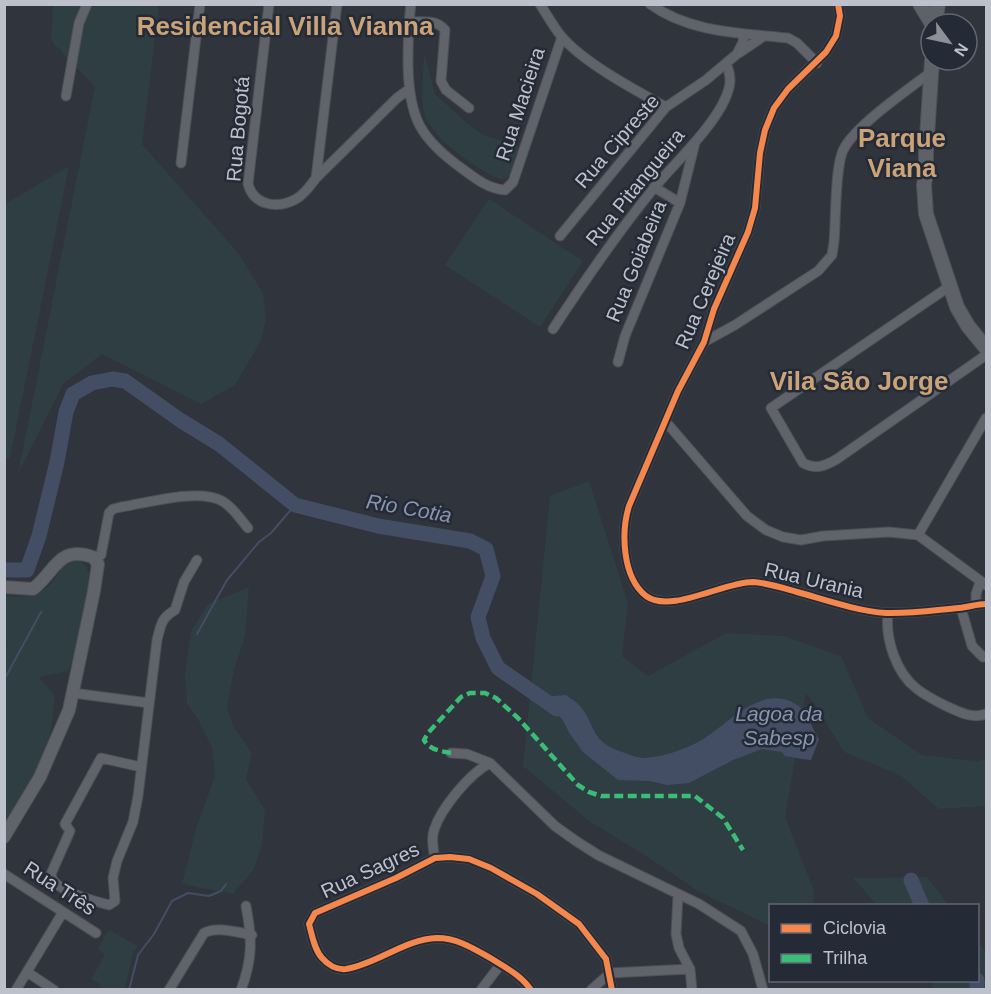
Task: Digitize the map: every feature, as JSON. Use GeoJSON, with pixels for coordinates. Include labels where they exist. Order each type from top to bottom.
{"type":"FeatureCollection","features":[{"type":"Feature","properties":{"kind":"main road"},"geometry":{"type":"LineString","coordinates":[[931,72],[927,172],[924,185],[926,214],[957,307],[968,326],[987,348]]}},
{"type":"Feature","properties":{"kind":"street"},"geometry":{"type":"LineString","coordinates":[[66,96],[79,23],[87,4]]}},
{"type":"Feature","properties":{"kind":"street"},"geometry":{"type":"LineString","coordinates":[[181,163],[200,4]]}},
{"type":"Feature","properties":{"kind":"street","name":"Rua Bogotá"},"geometry":{"type":"LineString","coordinates":[[269,4],[248,184],[250,192],[256,199],[265,204],[277,205],[296,199],[309,189],[316,178],[397,98],[408,90]]}},
{"type":"Feature","properties":{"kind":"street"},"geometry":{"type":"LineString","coordinates":[[316,178],[337,4]]}},
{"type":"Feature","properties":{"kind":"street"},"geometry":{"type":"LineString","coordinates":[[408,90],[411,4]]}},
{"type":"Feature","properties":{"kind":"street"},"geometry":{"type":"LineString","coordinates":[[540,4],[562,37],[582,55],[626,85],[666,107]]}},
{"type":"Feature","properties":{"kind":"street"},"geometry":{"type":"LineString","coordinates":[[650,4],[662,13],[687,23],[718,31],[788,38],[797,43],[817,63]]}},
{"type":"Feature","properties":{"kind":"street","name":"Rua Cerejeira"},"geometry":{"type":"LineString","coordinates":[[647,597],[632,576],[627,561],[624,523],[636,488],[678,391],[704,342],[714,309],[748,232],[755,208],[760,153],[765,130],[774,108],[799,77],[817,63],[836,36],[840,16],[838,4]]}},
{"type":"Feature","properties":{"kind":"street"},"geometry":{"type":"LineString","coordinates":[[409,22],[433,22],[441,25],[445,30],[441,81],[446,90],[469,108]]}},
{"type":"Feature","properties":{"kind":"street","name":"Rua Cipreste"},"geometry":{"type":"LineString","coordinates":[[737,54],[744,34]]}},
{"type":"Feature","properties":{"kind":"street","name":"Rua Cipreste"},"geometry":{"type":"LineString","coordinates":[[560,236],[666,107],[764,36]]}},
{"type":"Feature","properties":{"kind":"street","name":"Rua Macieira"},"geometry":{"type":"LineString","coordinates":[[408,90],[418,125],[428,139],[471,176],[496,189],[505,190],[510,188],[513,182],[562,37]]}},
{"type":"Feature","properties":{"kind":"street","name":"Rua Pitangueira"},"geometry":{"type":"LineString","coordinates":[[553,329],[608,247],[720,109],[730,85],[730,73],[726,64]]}},
{"type":"Feature","properties":{"kind":"street"},"geometry":{"type":"LineString","coordinates":[[704,342],[735,325],[818,271],[832,255],[842,153],[850,138],[862,126],[924,72]]}},
{"type":"Feature","properties":{"kind":"street","name":"Rua Goiabeira"},"geometry":{"type":"LineString","coordinates":[[618,362],[625,336],[680,202],[696,138]]}},
{"type":"Feature","properties":{"kind":"street"},"geometry":{"type":"LineString","coordinates":[[654,188],[680,202]]}},
{"type":"Feature","properties":{"kind":"street"},"geometry":{"type":"LineString","coordinates":[[950,286],[771,408],[803,463],[811,467],[819,467],[837,459],[987,355]]}},
{"type":"Feature","properties":{"kind":"street"},"geometry":{"type":"LineString","coordinates":[[918,535],[987,418]]}},
{"type":"Feature","properties":{"kind":"street"},"geometry":{"type":"LineString","coordinates":[[666,422],[747,516],[766,530],[783,537],[801,540],[823,536],[889,532],[918,535],[983,584]]}},
{"type":"Feature","properties":{"kind":"street"},"geometry":{"type":"LineString","coordinates":[[101,555],[109,513],[121,507],[191,496],[212,497],[230,507],[248,528]]}},
{"type":"Feature","properties":{"kind":"street"},"geometry":{"type":"LineString","coordinates":[[4,587],[33,589],[65,555],[76,552],[93,557],[98,564],[69,710],[40,777],[4,837]]}},
{"type":"Feature","properties":{"kind":"street"},"geometry":{"type":"LineString","coordinates":[[141,766],[101,758],[65,824],[70,831],[51,874],[54,882],[76,895],[109,905],[114,903],[116,898],[113,878],[117,861],[133,822],[141,766],[157,640],[166,615],[175,610],[184,582],[197,560]]}},
{"type":"Feature","properties":{"kind":"street","name":"Rua Urania"},"geometry":{"type":"LineString","coordinates":[[647,597],[662,602],[678,600],[752,582],[774,585],[862,609],[888,613],[961,608],[981,604],[976,594],[983,584]]}},
{"type":"Feature","properties":{"kind":"street"},"geometry":{"type":"LineString","coordinates":[[961,608],[972,646],[982,657]]}},
{"type":"Feature","properties":{"kind":"street"},"geometry":{"type":"LineString","coordinates":[[888,613],[886,626],[889,640],[908,681],[931,698],[965,714],[974,716],[987,714]]}},
{"type":"Feature","properties":{"kind":"street"},"geometry":{"type":"LineString","coordinates":[[73,693],[149,703]]}},
{"type":"Feature","properties":{"kind":"street"},"geometry":{"type":"LineString","coordinates":[[451,753],[467,754],[490,762],[547,819],[576,841],[608,860],[699,904],[741,931],[753,954],[763,990]]}},
{"type":"Feature","properties":{"kind":"street"},"geometry":{"type":"LineString","coordinates":[[490,762],[469,779],[439,820],[432,843],[435,858],[469,859],[491,868],[563,911],[579,924],[606,959],[612,990]]}},
{"type":"Feature","properties":{"kind":"street","name":"Rua Sagres"},"geometry":{"type":"LineString","coordinates":[[435,858],[396,878],[319,911],[312,917],[309,924],[315,946],[322,958],[339,969],[355,966],[405,946],[436,938],[452,939],[471,946],[500,965]]}},
{"type":"Feature","properties":{"kind":"street","name":"Rua Três"},"geometry":{"type":"LineString","coordinates":[[4,874],[96,933]]}},
{"type":"Feature","properties":{"kind":"street"},"geometry":{"type":"LineString","coordinates":[[678,895],[675,934],[679,948],[690,969],[692,990]]}},
{"type":"Feature","properties":{"kind":"street"},"geometry":{"type":"LineString","coordinates":[[241,990],[248,970],[252,935],[246,906]]}},
{"type":"Feature","properties":{"kind":"street"},"geometry":{"type":"LineString","coordinates":[[16,990],[63,912]]}},
{"type":"Feature","properties":{"kind":"street"},"geometry":{"type":"LineString","coordinates":[[169,990],[187,958],[207,930],[252,935]]}},
{"type":"Feature","properties":{"kind":"street"},"geometry":{"type":"LineString","coordinates":[[481,990],[500,965],[524,979],[531,990]]}},
{"type":"Feature","properties":{"kind":"street"},"geometry":{"type":"LineString","coordinates":[[591,990],[610,973],[690,969]]}},
{"type":"Feature","properties":{"kind":"street"},"geometry":{"type":"LineString","coordinates":[[27,972],[54,990]]}},
{"type":"Feature","properties":{"kind":"shaded area"},"geometry":{"type":"Polygon","coordinates":[[[53,5],[159,5],[142,144],[239,254],[263,293],[266,318],[261,341],[235,385],[201,404],[102,354],[63,384],[18,474],[95,87],[51,41],[53,5]]]}},
{"type":"Feature","properties":{"kind":"shaded area"},"geometry":{"type":"Polygon","coordinates":[[[424,52],[435,94],[483,135],[519,146],[509,177],[502,180],[467,161],[444,141],[427,120],[423,109],[422,88],[424,52]]]}},
{"type":"Feature","properties":{"kind":"shaded area"},"geometry":{"type":"Polygon","coordinates":[[[69,166],[10,458],[5,460],[5,204],[69,166]]]}},
{"type":"Feature","properties":{"kind":"shaded area"},"geometry":{"type":"Polygon","coordinates":[[[489,199],[583,261],[540,327],[445,265],[489,199]]]}},
{"type":"Feature","properties":{"kind":"shaded area"},"geometry":{"type":"Polygon","coordinates":[[[589,481],[628,603],[622,656],[648,676],[726,633],[784,636],[841,656],[868,718],[922,755],[978,761],[986,759],[986,806],[939,809],[900,775],[844,752],[806,694],[785,817],[814,891],[813,904],[769,904],[769,926],[698,891],[589,821],[523,766],[550,496],[589,481]]]}},
{"type":"Feature","properties":{"kind":"shaded area"},"geometry":{"type":"Polygon","coordinates":[[[73,559],[84,565],[90,576],[79,647],[68,671],[39,677],[55,696],[49,744],[7,825],[4,824],[4,656],[7,644],[4,596],[27,596],[40,593],[73,559]]]}},
{"type":"Feature","properties":{"kind":"shaded area"},"geometry":{"type":"Polygon","coordinates":[[[249,587],[245,636],[234,670],[227,707],[233,726],[252,753],[246,779],[265,810],[262,844],[254,869],[233,894],[182,884],[196,828],[215,776],[212,748],[199,721],[187,704],[185,673],[191,631],[208,604],[249,587]]]}},
{"type":"Feature","properties":{"kind":"shaded area"},"geometry":{"type":"Polygon","coordinates":[[[927,877],[948,904],[876,904],[853,878],[927,877]]]}},
{"type":"Feature","properties":{"kind":"shaded area"},"geometry":{"type":"Polygon","coordinates":[[[109,930],[138,946],[133,953],[125,989],[99,989],[101,985],[91,979],[105,954],[97,949],[109,930]]]}},
{"type":"Feature","properties":{"kind":"shaded area"},"geometry":{"type":"Polygon","coordinates":[[[979,943],[986,953],[986,989],[931,989],[934,982],[979,982],[979,943]]]}},
{"type":"Feature","properties":{"kind":"water","name":"Lagoa da Sabesp"},"geometry":{"type":"Polygon","coordinates":[[[566,695],[583,710],[597,736],[603,742],[638,757],[658,756],[687,747],[711,734],[746,708],[771,699],[784,699],[801,708],[819,739],[811,760],[762,749],[733,760],[689,783],[667,785],[650,781],[618,780],[583,752],[562,719],[541,697],[566,695]]]}},
{"type":"Feature","properties":{"kind":"waterway","name":"Rio Cotia"},"geometry":{"type":"LineString","coordinates":[[4,570],[27,570],[39,536],[57,462],[66,412],[73,394],[92,383],[113,379],[125,381],[219,444],[295,505],[378,526],[470,541],[486,549],[493,576],[478,617],[483,638],[498,668],[557,709]]}},
{"type":"Feature","properties":{"kind":"waterway"},"geometry":{"type":"LineString","coordinates":[[197,634],[227,580],[259,542],[271,533],[295,505]]}},
{"type":"Feature","properties":{"kind":"waterway"},"geometry":{"type":"LineString","coordinates":[[4,680],[41,612]]}},
{"type":"Feature","properties":{"kind":"waterway","name":"Rio Cotia"},"geometry":{"type":"LineString","coordinates":[[911,880],[921,904]]}},
{"type":"Feature","properties":{"kind":"waterway"},"geometry":{"type":"LineString","coordinates":[[129,990],[138,955],[154,934],[172,901],[188,893],[209,896],[221,891],[226,884]]}},
{"type":"Feature","properties":{"kind":"waterway","name":"Rio Cotia"},"geometry":{"type":"LineString","coordinates":[[977,982],[977,990]]}},
{"type":"Feature","properties":{"kind":"marked path"},"geometry":{"type":"LineString","coordinates":[[451,753],[432,748],[424,740],[461,697],[470,693],[485,693],[496,698],[518,718],[578,785],[589,792],[601,796],[695,796],[723,818],[743,850]]}},
{"type":"Feature","properties":{"kind":"cycle path"},"geometry":{"type":"LineString","coordinates":[[838,4],[840,16],[836,36],[826,52],[788,89],[774,108],[765,130],[760,153],[755,208],[748,232],[714,309],[704,342],[678,391],[629,506],[625,528],[625,554],[632,578],[638,588],[646,596],[657,601],[683,599],[741,583],[753,582],[875,612],[923,612],[986,604]]}},
{"type":"Feature","properties":{"kind":"cycle path"},"geometry":{"type":"LineString","coordinates":[[531,990],[518,976],[492,959],[466,945],[445,938],[425,939],[357,966],[346,969],[336,968],[327,963],[319,954],[309,924],[315,913],[396,878],[435,858],[469,859],[491,868],[537,894],[579,924],[606,959],[612,990]]}},
{"type":"Feature","properties":{"kind":"district","name":"Residencial Villa Vianna"},"geometry":{"type":"Point","coordinates":[285,26]}},
{"type":"Feature","properties":{"kind":"district","name":"Parque Viana"},"geometry":{"type":"Point","coordinates":[902,153]}},
{"type":"Feature","properties":{"kind":"district","name":"Vila São Jorge"},"geometry":{"type":"Point","coordinates":[859,381]}}]}
